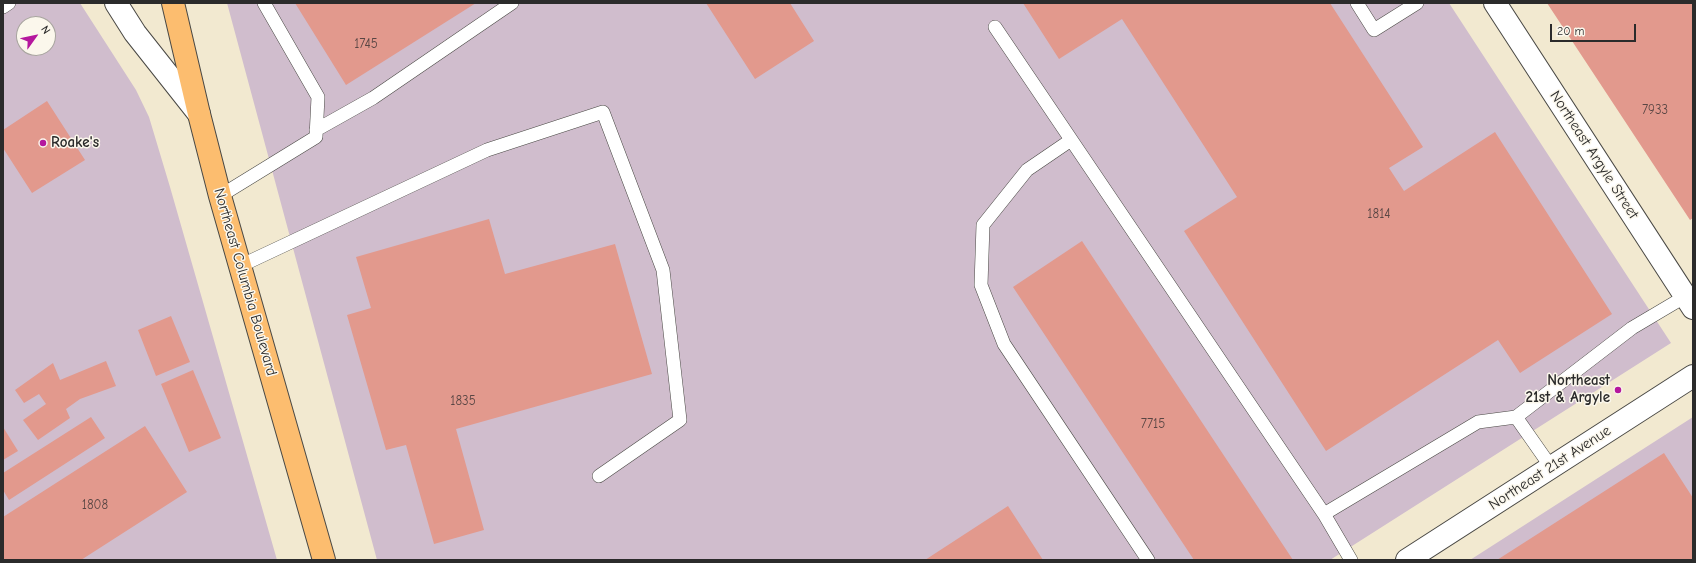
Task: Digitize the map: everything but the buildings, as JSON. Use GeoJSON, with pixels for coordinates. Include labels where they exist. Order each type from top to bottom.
{"type":"FeatureCollection","features":[{"type":"Feature","properties":{"kind":"main road","name":"Northeast Columbia Boulevard"},"geometry":{"type":"LineString","coordinates":[[173,3],[220,196],[324,560]]}},
{"type":"Feature","properties":{"kind":"street"},"geometry":{"type":"LineString","coordinates":[[116,3],[135,33],[199,114]]}},
{"type":"Feature","properties":{"kind":"street","name":"Northeast Argyle Street"},"geometry":{"type":"LineString","coordinates":[[1495,3],[1689,302]]}},
{"type":"Feature","properties":{"kind":"street","name":"Northeast 21st Avenue"},"geometry":{"type":"LineString","coordinates":[[1407,560],[1693,376]]}},
{"type":"Feature","properties":{"kind":"lane"},"geometry":{"type":"LineString","coordinates":[[3,7],[9,3]]}},
{"type":"Feature","properties":{"kind":"lane"},"geometry":{"type":"LineString","coordinates":[[220,196],[316,137],[318,97],[264,3]]}},
{"type":"Feature","properties":{"kind":"lane"},"geometry":{"type":"LineString","coordinates":[[316,130],[373,98],[512,3]]}},
{"type":"Feature","properties":{"kind":"lane"},"geometry":{"type":"LineString","coordinates":[[1357,3],[1374,30],[1417,3]]}},
{"type":"Feature","properties":{"kind":"lane"},"geometry":{"type":"LineString","coordinates":[[995,27],[1324,514],[1351,560]]}},
{"type":"Feature","properties":{"kind":"lane"},"geometry":{"type":"LineString","coordinates":[[240,266],[487,150],[603,112],[663,270],[680,420],[599,476]]}},
{"type":"Feature","properties":{"kind":"lane"},"geometry":{"type":"LineString","coordinates":[[1071,140],[1027,170],[983,225],[981,285],[1004,344],[1148,560]]}},
{"type":"Feature","properties":{"kind":"lane"},"geometry":{"type":"LineString","coordinates":[[1324,514],[1478,422],[1516,417],[1632,328],[1689,302]]}},
{"type":"Feature","properties":{"kind":"lane"},"geometry":{"type":"LineString","coordinates":[[1516,417],[1551,467]]}},
{"type":"Feature","properties":{"kind":"shaded area"},"geometry":{"type":"Polygon","coordinates":[[[3,3],[80,3],[136,90],[149,117],[170,187],[277,560],[3,560],[3,3]]]}},
{"type":"Feature","properties":{"kind":"shaded area"},"geometry":{"type":"Polygon","coordinates":[[[227,3],[1449,3],[1671,343],[1330,560],[377,560],[227,3]]]}},
{"type":"Feature","properties":{"kind":"shaded area"},"geometry":{"type":"Polygon","coordinates":[[[1693,417],[1693,560],[1470,560],[1693,417]]]}},
{"type":"Feature","properties":{"kind":"place","name":"Roake's"},"geometry":{"type":"Point","coordinates":[43,143]}},
{"type":"Feature","properties":{"kind":"place","name":"Northeast 21st & Argyle"},"geometry":{"type":"Point","coordinates":[1618,390]}}]}
